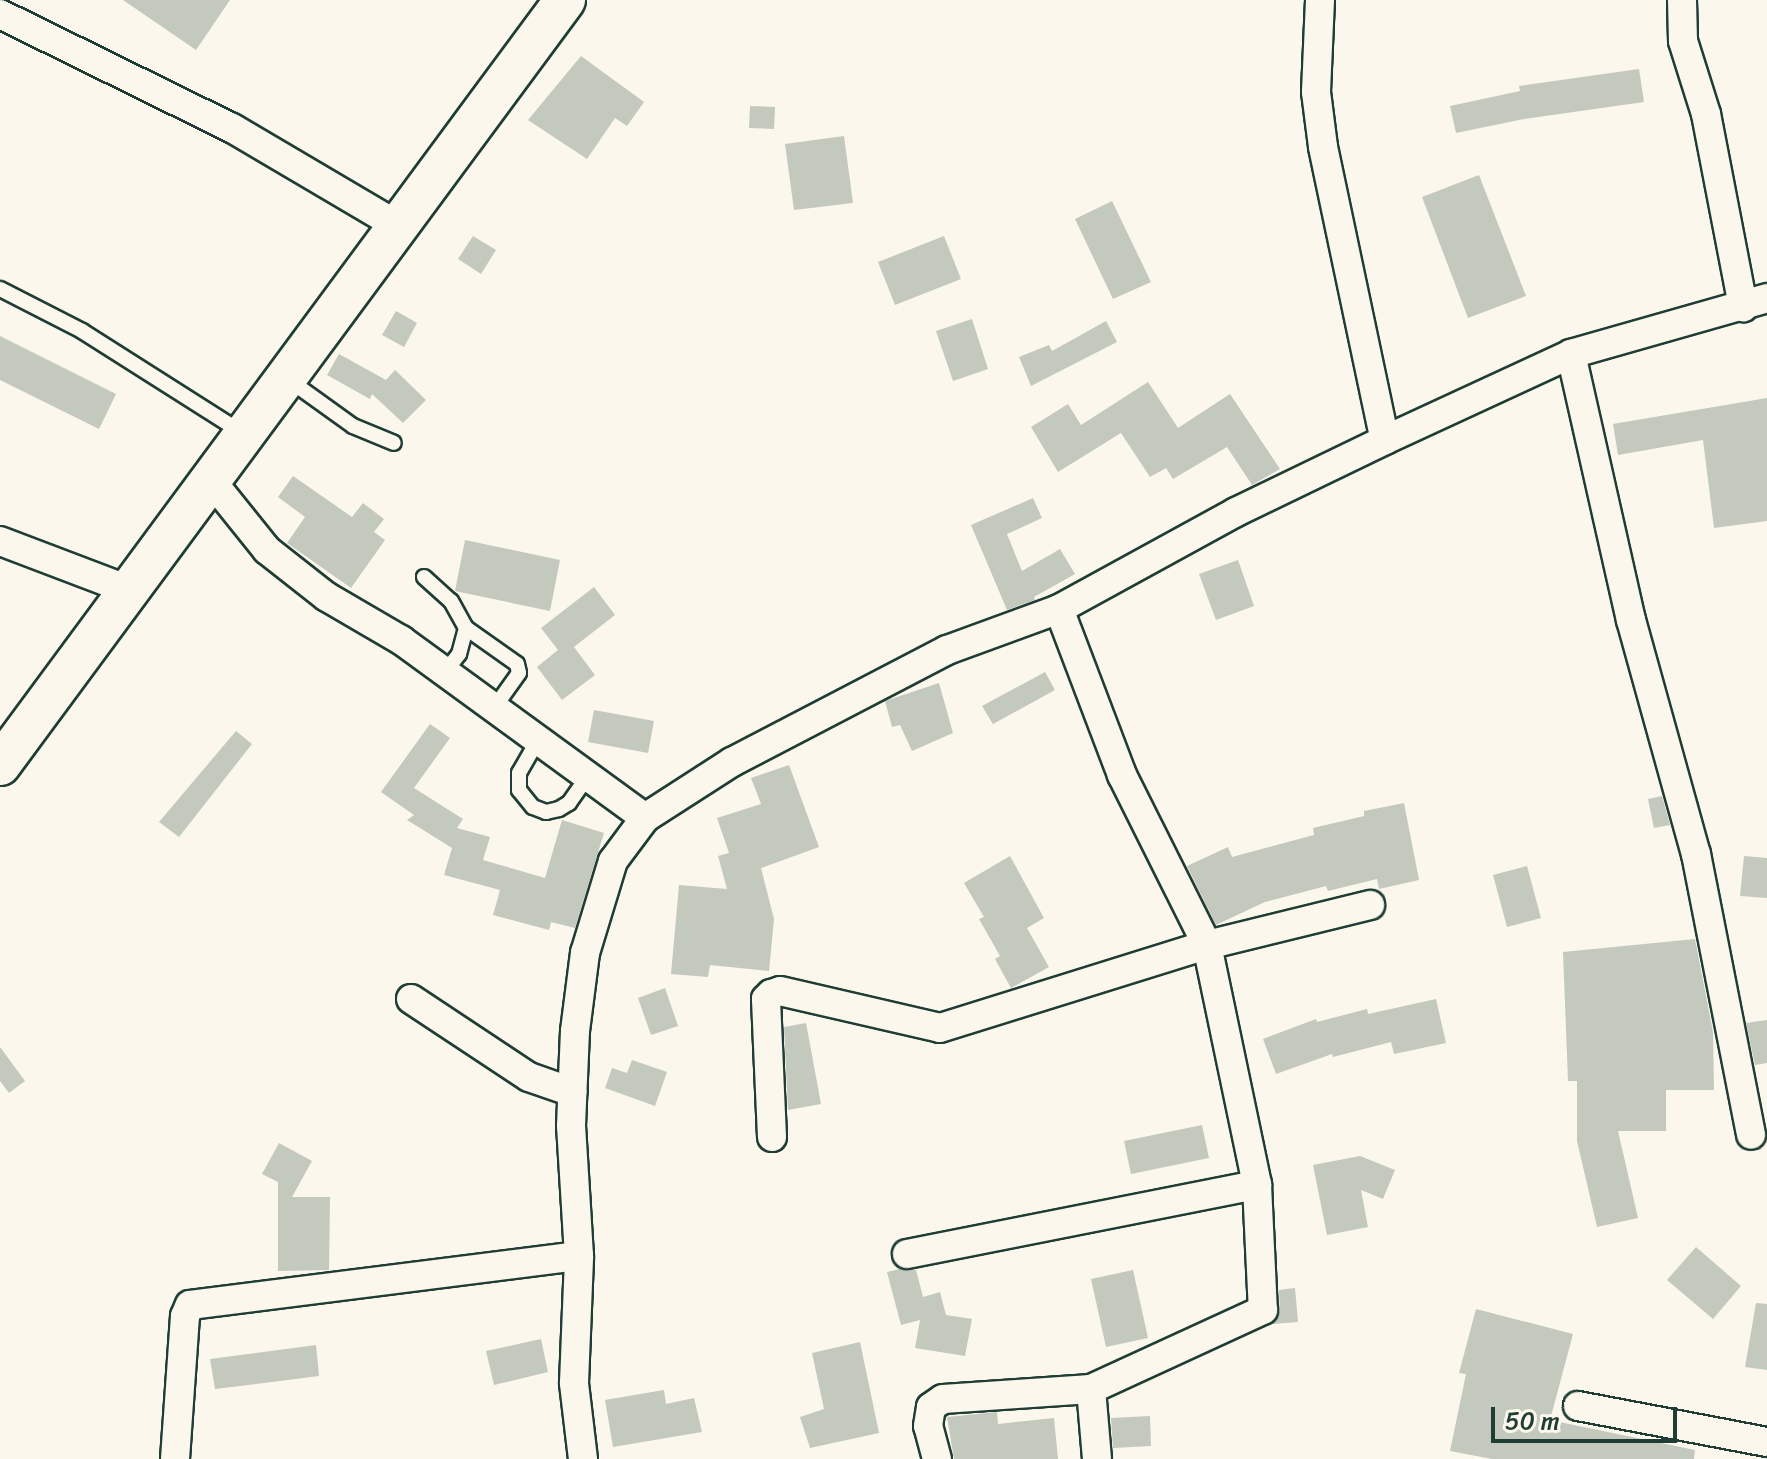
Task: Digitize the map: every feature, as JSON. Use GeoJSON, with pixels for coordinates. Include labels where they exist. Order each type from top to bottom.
{"type":"FeatureCollection","features":[{"type":"Feature","properties":{"kind":"main road"},"geometry":{"type":"LineString","coordinates":[[0,765],[565,0]]}},
{"type":"Feature","properties":{"kind":"street"},"geometry":{"type":"LineString","coordinates":[[1320,0],[1316,92],[1323,147],[1385,440]]}},
{"type":"Feature","properties":{"kind":"street"},"geometry":{"type":"LineString","coordinates":[[583,1459],[574,1383],[579,1256],[571,1126],[575,1031],[585,953],[613,861],[645,818],[732,762],[947,650],[1059,609],[1236,512],[1385,440],[1571,354],[1755,302],[1706,114],[1683,41],[1682,0]]}},
{"type":"Feature","properties":{"kind":"street"},"geometry":{"type":"LineString","coordinates":[[0,14],[232,128],[400,227]]}},
{"type":"Feature","properties":{"kind":"street"},"geometry":{"type":"LineString","coordinates":[[1571,354],[1631,620],[1696,854],[1751,1135]]}},
{"type":"Feature","properties":{"kind":"street"},"geometry":{"type":"LineString","coordinates":[[210,479],[267,550],[327,597],[401,640],[645,818]]}},
{"type":"Feature","properties":{"kind":"street"},"geometry":{"type":"LineString","coordinates":[[0,541],[129,590]]}},
{"type":"Feature","properties":{"kind":"street"},"geometry":{"type":"LineString","coordinates":[[937,1459],[928,1426],[931,1407],[943,1399],[1091,1389],[1263,1310],[1257,1185],[1207,945],[1122,775],[1059,609]]}},
{"type":"Feature","properties":{"kind":"street"},"geometry":{"type":"LineString","coordinates":[[772,1137],[766,999],[771,994],[780,991],[940,1028],[1207,945],[1370,905]]}},
{"type":"Feature","properties":{"kind":"street"},"geometry":{"type":"LineString","coordinates":[[411,999],[529,1077],[572,1092]]}},
{"type":"Feature","properties":{"kind":"street"},"geometry":{"type":"LineString","coordinates":[[907,1254],[1257,1185]]}},
{"type":"Feature","properties":{"kind":"street"},"geometry":{"type":"LineString","coordinates":[[175,1459],[185,1316],[190,1305],[579,1256]]}},
{"type":"Feature","properties":{"kind":"street"},"geometry":{"type":"LineString","coordinates":[[1091,1389],[1097,1459]]}},
{"type":"Feature","properties":{"kind":"street"},"geometry":{"type":"LineString","coordinates":[[1578,1406],[1767,1442]]}},
{"type":"Feature","properties":{"kind":"lane"},"geometry":{"type":"LineString","coordinates":[[0,289],[82,331],[244,434]]}},
{"type":"Feature","properties":{"kind":"lane"},"geometry":{"type":"LineString","coordinates":[[286,378],[353,426],[394,443]]}},
{"type":"Feature","properties":{"kind":"lane"},"geometry":{"type":"LineString","coordinates":[[424,577],[451,601],[466,628],[517,664],[519,673],[494,708]]}},
{"type":"Feature","properties":{"kind":"lane"},"geometry":{"type":"LineString","coordinates":[[445,672],[459,654],[466,628]]}},
{"type":"Feature","properties":{"kind":"lane"},"geometry":{"type":"LineString","coordinates":[[538,740],[519,773],[519,790],[533,807],[546,812],[559,809],[569,803],[588,776]]}},
{"type":"Feature","properties":{"kind":"building"},"geometry":{"type":"Polygon","coordinates":[[[123,0],[230,0],[196,50],[123,0]]]}},
{"type":"Feature","properties":{"kind":"building"},"geometry":{"type":"Polygon","coordinates":[[[581,56],[644,102],[627,126],[615,118],[587,159],[528,120],[581,56]]]}},
{"type":"Feature","properties":{"kind":"building"},"geometry":{"type":"Polygon","coordinates":[[[1639,69],[1644,102],[1524,119],[1456,133],[1450,106],[1520,91],[1519,86],[1639,69]]]}},
{"type":"Feature","properties":{"kind":"building"},"geometry":{"type":"Polygon","coordinates":[[[750,106],[775,107],[774,129],[749,128],[750,106]]]}},
{"type":"Feature","properties":{"kind":"building"},"geometry":{"type":"Polygon","coordinates":[[[844,136],[853,203],[794,210],[785,144],[844,136]]]}},
{"type":"Feature","properties":{"kind":"building"},"geometry":{"type":"Polygon","coordinates":[[[1479,175],[1526,296],[1468,318],[1422,197],[1479,175]]]}},
{"type":"Feature","properties":{"kind":"building"},"geometry":{"type":"Polygon","coordinates":[[[1112,201],[1151,282],[1113,299],[1075,219],[1112,201]]]}},
{"type":"Feature","properties":{"kind":"building"},"geometry":{"type":"Polygon","coordinates":[[[473,236],[496,250],[481,274],[458,259],[473,236]]]}},
{"type":"Feature","properties":{"kind":"building"},"geometry":{"type":"Polygon","coordinates":[[[944,236],[961,279],[895,305],[878,262],[944,236]]]}},
{"type":"Feature","properties":{"kind":"building"},"geometry":{"type":"Polygon","coordinates":[[[396,311],[417,323],[404,347],[382,335],[396,311]]]}},
{"type":"Feature","properties":{"kind":"building"},"geometry":{"type":"Polygon","coordinates":[[[972,319],[988,369],[953,381],[936,331],[972,319]]]}},
{"type":"Feature","properties":{"kind":"building"},"geometry":{"type":"Polygon","coordinates":[[[1106,321],[1117,342],[1031,386],[1019,357],[1049,345],[1052,351],[1106,321]]]}},
{"type":"Feature","properties":{"kind":"building"},"geometry":{"type":"Polygon","coordinates":[[[0,336],[116,394],[99,429],[0,380],[0,336]]]}},
{"type":"Feature","properties":{"kind":"building"},"geometry":{"type":"Polygon","coordinates":[[[339,354],[386,380],[395,370],[426,400],[403,423],[372,394],[370,399],[327,375],[339,354]]]}},
{"type":"Feature","properties":{"kind":"building"},"geometry":{"type":"Polygon","coordinates":[[[1148,382],[1178,428],[1230,394],[1280,469],[1252,485],[1227,447],[1173,479],[1166,468],[1150,477],[1121,433],[1058,472],[1031,427],[1068,404],[1081,425],[1148,382]]]}},
{"type":"Feature","properties":{"kind":"building"},"geometry":{"type":"Polygon","coordinates":[[[1767,398],[1767,521],[1714,528],[1703,440],[1618,455],[1613,424],[1767,398]]]}},
{"type":"Feature","properties":{"kind":"building"},"geometry":{"type":"Polygon","coordinates":[[[293,476],[352,517],[363,503],[384,519],[374,532],[385,540],[351,588],[287,543],[305,517],[278,497],[293,476]]]}},
{"type":"Feature","properties":{"kind":"building"},"geometry":{"type":"Polygon","coordinates":[[[1033,498],[1042,518],[1007,534],[1022,571],[1060,549],[1075,574],[1034,597],[1035,600],[1007,610],[971,525],[1033,498]]]}},
{"type":"Feature","properties":{"kind":"building"},"geometry":{"type":"Polygon","coordinates":[[[465,540],[560,560],[550,611],[455,591],[465,540]]]}},
{"type":"Feature","properties":{"kind":"building"},"geometry":{"type":"Polygon","coordinates":[[[1238,560],[1254,606],[1216,620],[1199,574],[1238,560]]]}},
{"type":"Feature","properties":{"kind":"building"},"geometry":{"type":"Polygon","coordinates":[[[594,587],[615,615],[574,647],[595,675],[562,700],[537,667],[558,650],[541,628],[594,587]]]}},
{"type":"Feature","properties":{"kind":"building"},"geometry":{"type":"Polygon","coordinates":[[[1045,672],[1055,690],[993,724],[982,706],[1045,672]]]}},
{"type":"Feature","properties":{"kind":"building"},"geometry":{"type":"Polygon","coordinates":[[[939,683],[953,733],[912,751],[900,725],[892,727],[885,701],[939,683]]]}},
{"type":"Feature","properties":{"kind":"building"},"geometry":{"type":"Polygon","coordinates":[[[594,710],[654,721],[648,753],[588,742],[594,710]]]}},
{"type":"Feature","properties":{"kind":"building"},"geometry":{"type":"Polygon","coordinates":[[[430,724],[450,738],[414,788],[463,819],[457,828],[490,837],[483,860],[545,878],[562,820],[604,833],[575,928],[551,922],[549,930],[493,915],[500,890],[444,875],[452,848],[407,820],[414,815],[381,792],[430,724]]]}},
{"type":"Feature","properties":{"kind":"building"},"geometry":{"type":"Polygon","coordinates":[[[236,731],[252,744],[179,837],[159,822],[236,731]]]}},
{"type":"Feature","properties":{"kind":"building"},"geometry":{"type":"Polygon","coordinates":[[[789,765],[819,847],[761,868],[774,919],[769,971],[710,965],[708,977],[671,974],[679,885],[727,889],[718,856],[729,853],[717,818],[761,804],[751,778],[789,765]]]}},
{"type":"Feature","properties":{"kind":"building"},"geometry":{"type":"Polygon","coordinates":[[[1662,796],[1670,825],[1654,828],[1648,799],[1662,796]]]}},
{"type":"Feature","properties":{"kind":"building"},"geometry":{"type":"Polygon","coordinates":[[[1404,803],[1419,880],[1379,889],[1377,879],[1328,891],[1326,886],[1265,902],[1216,925],[1187,866],[1228,847],[1232,857],[1314,835],[1313,828],[1364,816],[1364,811],[1404,803]]]}},
{"type":"Feature","properties":{"kind":"building"},"geometry":{"type":"Polygon","coordinates":[[[1010,856],[1044,918],[1027,928],[1049,967],[1011,988],[995,959],[1000,956],[979,919],[984,917],[964,883],[1010,856]]]}},
{"type":"Feature","properties":{"kind":"building"},"geometry":{"type":"Polygon","coordinates":[[[1744,856],[1767,858],[1767,898],[1740,896],[1744,856]]]}},
{"type":"Feature","properties":{"kind":"building"},"geometry":{"type":"Polygon","coordinates":[[[1527,866],[1541,918],[1507,927],[1493,875],[1527,866]]]}},
{"type":"Feature","properties":{"kind":"building"},"geometry":{"type":"Polygon","coordinates":[[[1695,939],[1713,1032],[1714,1090],[1666,1090],[1666,1131],[1618,1131],[1638,1218],[1597,1227],[1577,1141],[1577,1081],[1568,1081],[1563,952],[1695,939]]]}},
{"type":"Feature","properties":{"kind":"building"},"geometry":{"type":"Polygon","coordinates":[[[665,988],[678,1026],[651,1035],[638,998],[665,988]]]}},
{"type":"Feature","properties":{"kind":"building"},"geometry":{"type":"Polygon","coordinates":[[[1436,999],[1446,1043],[1394,1054],[1391,1042],[1333,1057],[1332,1054],[1276,1074],[1263,1039],[1316,1019],[1317,1022],[1367,1009],[1368,1014],[1436,999]]]}},
{"type":"Feature","properties":{"kind":"building"},"geometry":{"type":"Polygon","coordinates":[[[1767,1020],[1767,1063],[1755,1065],[1746,1023],[1767,1020]]]}},
{"type":"Feature","properties":{"kind":"building"},"geometry":{"type":"Polygon","coordinates":[[[806,1023],[821,1104],[788,1110],[784,1027],[806,1023]]]}},
{"type":"Feature","properties":{"kind":"building"},"geometry":{"type":"Polygon","coordinates":[[[0,1047],[25,1081],[9,1093],[0,1081],[0,1047]]]}},
{"type":"Feature","properties":{"kind":"building"},"geometry":{"type":"Polygon","coordinates":[[[632,1060],[667,1072],[655,1106],[605,1088],[612,1068],[627,1073],[632,1060]]]}},
{"type":"Feature","properties":{"kind":"building"},"geometry":{"type":"Polygon","coordinates":[[[1202,1125],[1209,1158],[1131,1174],[1124,1141],[1202,1125]]]}},
{"type":"Feature","properties":{"kind":"building"},"geometry":{"type":"Polygon","coordinates":[[[279,1143],[312,1161],[292,1197],[330,1197],[329,1270],[278,1271],[278,1182],[262,1174],[279,1143]]]}},
{"type":"Feature","properties":{"kind":"building"},"geometry":{"type":"Polygon","coordinates":[[[1360,1156],[1395,1170],[1383,1199],[1361,1190],[1368,1227],[1327,1235],[1313,1165],[1360,1156]]]}},
{"type":"Feature","properties":{"kind":"building"},"geometry":{"type":"Polygon","coordinates":[[[1696,1247],[1741,1286],[1713,1319],[1667,1280],[1696,1247]]]}},
{"type":"Feature","properties":{"kind":"building"},"geometry":{"type":"Polygon","coordinates":[[[916,1270],[923,1297],[940,1292],[946,1315],[972,1319],[965,1356],[915,1348],[920,1320],[901,1325],[887,1272],[916,1270]]]}},
{"type":"Feature","properties":{"kind":"building"},"geometry":{"type":"Polygon","coordinates":[[[1133,1270],[1148,1338],[1106,1347],[1091,1279],[1133,1270]]]}},
{"type":"Feature","properties":{"kind":"building"},"geometry":{"type":"Polygon","coordinates":[[[1295,1288],[1298,1322],[1273,1324],[1280,1310],[1279,1290],[1295,1288]]]}},
{"type":"Feature","properties":{"kind":"building"},"geometry":{"type":"Polygon","coordinates":[[[1756,1303],[1767,1304],[1767,1370],[1745,1367],[1756,1303]]]}},
{"type":"Feature","properties":{"kind":"building"},"geometry":{"type":"Polygon","coordinates":[[[1476,1309],[1573,1334],[1550,1420],[1695,1450],[1694,1459],[1492,1459],[1450,1451],[1466,1374],[1459,1373],[1476,1309]]]}},
{"type":"Feature","properties":{"kind":"building"},"geometry":{"type":"Polygon","coordinates":[[[541,1339],[548,1372],[494,1385],[486,1351],[541,1339]]]}},
{"type":"Feature","properties":{"kind":"building"},"geometry":{"type":"Polygon","coordinates":[[[860,1342],[879,1433],[810,1448],[800,1417],[824,1409],[812,1353],[860,1342]]]}},
{"type":"Feature","properties":{"kind":"building"},"geometry":{"type":"Polygon","coordinates":[[[316,1345],[319,1376],[215,1389],[210,1359],[316,1345]]]}},
{"type":"Feature","properties":{"kind":"building"},"geometry":{"type":"Polygon","coordinates":[[[664,1390],[666,1404],[694,1398],[702,1432],[613,1447],[605,1400],[664,1390]]]}},
{"type":"Feature","properties":{"kind":"building"},"geometry":{"type":"Polygon","coordinates":[[[997,1412],[998,1424],[1054,1418],[1058,1459],[954,1459],[947,1417],[997,1412]]]}},
{"type":"Feature","properties":{"kind":"building"},"geometry":{"type":"Polygon","coordinates":[[[1150,1416],[1151,1446],[1113,1448],[1111,1418],[1150,1416]]]}}]}
